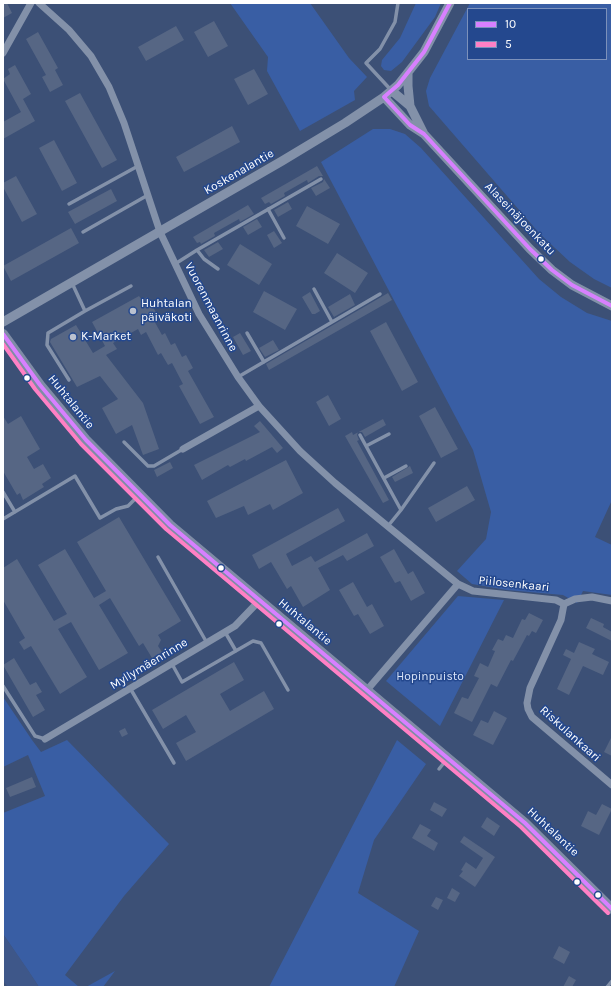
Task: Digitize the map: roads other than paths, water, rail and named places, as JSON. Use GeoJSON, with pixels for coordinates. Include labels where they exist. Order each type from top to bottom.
{"type":"FeatureCollection","features":[{"type":"Feature","properties":{"kind":"main road","name":"Huhtalantie"},"geometry":{"type":"LineString","coordinates":[[3,334],[40,385],[86,440],[170,525],[259,601],[449,757],[525,823],[612,909]]}},
{"type":"Feature","properties":{"kind":"street"},"geometry":{"type":"LineString","coordinates":[[3,53],[31,3]]}},
{"type":"Feature","properties":{"kind":"street","name":"Vuorenmaanrinne"},"geometry":{"type":"LineString","coordinates":[[39,3],[69,30],[91,56],[109,87],[124,123],[160,232],[199,314],[238,377],[259,406],[300,451],[458,584]]}},
{"type":"Feature","properties":{"kind":"street","name":"Koskenalantie"},"geometry":{"type":"LineString","coordinates":[[3,322],[301,150],[384,97],[392,91],[408,74],[424,52],[450,3]]}},
{"type":"Feature","properties":{"kind":"street","name":"Alaseinäjoenkatu"},"geometry":{"type":"LineString","coordinates":[[408,74],[410,106],[424,134],[530,249],[552,270],[572,285],[612,306]]}},
{"type":"Feature","properties":{"kind":"street","name":"Alaseinäjoenkatu"},"geometry":{"type":"LineString","coordinates":[[392,91],[410,106]]}},
{"type":"Feature","properties":{"kind":"street","name":"Alaseinäjoenkatu"},"geometry":{"type":"LineString","coordinates":[[384,97],[410,126],[424,134]]}},
{"type":"Feature","properties":{"kind":"street"},"geometry":{"type":"LineString","coordinates":[[183,449],[259,406]]}},
{"type":"Feature","properties":{"kind":"street"},"geometry":{"type":"LineString","coordinates":[[367,690],[458,584]]}},
{"type":"Feature","properties":{"kind":"street","name":"Piilosenkaari"},"geometry":{"type":"LineString","coordinates":[[458,584],[473,591],[556,600],[564,604],[575,599],[592,597],[612,601]]}},
{"type":"Feature","properties":{"kind":"street","name":"Myllymäenrinne"},"geometry":{"type":"LineString","coordinates":[[45,739],[225,632],[245,617],[259,601]]}},
{"type":"Feature","properties":{"kind":"street","name":"Riskulankaari"},"geometry":{"type":"LineString","coordinates":[[564,604],[561,620],[530,688],[526,702],[532,717],[612,785]]}},
{"type":"Feature","properties":{"kind":"lane"},"geometry":{"type":"LineString","coordinates":[[392,91],[366,63],[380,49],[395,22],[398,3]]}},
{"type":"Feature","properties":{"kind":"lane"},"geometry":{"type":"LineString","coordinates":[[69,204],[139,166]]}},
{"type":"Feature","properties":{"kind":"lane"},"geometry":{"type":"LineString","coordinates":[[176,264],[196,250],[321,179]]}},
{"type":"Feature","properties":{"kind":"lane"},"geometry":{"type":"LineString","coordinates":[[82,232],[148,195]]}},
{"type":"Feature","properties":{"kind":"lane"},"geometry":{"type":"LineString","coordinates":[[268,209],[284,238]]}},
{"type":"Feature","properties":{"kind":"lane"},"geometry":{"type":"LineString","coordinates":[[196,250],[218,269]]}},
{"type":"Feature","properties":{"kind":"lane"},"geometry":{"type":"LineString","coordinates":[[72,283],[85,311]]}},
{"type":"Feature","properties":{"kind":"lane"},"geometry":{"type":"LineString","coordinates":[[69,380],[47,345],[48,333],[131,286]]}},
{"type":"Feature","properties":{"kind":"lane"},"geometry":{"type":"LineString","coordinates":[[314,289],[332,322]]}},
{"type":"Feature","properties":{"kind":"lane"},"geometry":{"type":"LineString","coordinates":[[238,377],[380,294]]}},
{"type":"Feature","properties":{"kind":"lane"},"geometry":{"type":"LineString","coordinates":[[247,333],[264,362]]}},
{"type":"Feature","properties":{"kind":"lane"},"geometry":{"type":"LineString","coordinates":[[366,446],[389,434]]}},
{"type":"Feature","properties":{"kind":"lane"},"geometry":{"type":"LineString","coordinates":[[360,435],[401,510]]}},
{"type":"Feature","properties":{"kind":"lane"},"geometry":{"type":"LineString","coordinates":[[124,442],[148,466],[154,466],[183,449]]}},
{"type":"Feature","properties":{"kind":"lane"},"geometry":{"type":"LineString","coordinates":[[388,526],[434,463]]}},
{"type":"Feature","properties":{"kind":"lane"},"geometry":{"type":"LineString","coordinates":[[384,478],[406,466]]}},
{"type":"Feature","properties":{"kind":"lane"},"geometry":{"type":"LineString","coordinates":[[3,519],[75,476],[100,518],[116,509],[128,506],[139,495]]}},
{"type":"Feature","properties":{"kind":"lane"},"geometry":{"type":"LineString","coordinates":[[3,492],[14,512]]}},
{"type":"Feature","properties":{"kind":"lane"},"geometry":{"type":"LineString","coordinates":[[158,557],[207,643]]}},
{"type":"Feature","properties":{"kind":"lane"},"geometry":{"type":"LineString","coordinates":[[225,632],[236,651]]}},
{"type":"Feature","properties":{"kind":"lane"},"geometry":{"type":"LineString","coordinates":[[172,664],[182,682],[253,641],[261,643],[288,690]]}},
{"type":"Feature","properties":{"kind":"lane"},"geometry":{"type":"LineString","coordinates":[[3,686],[35,736],[45,739]]}},
{"type":"Feature","properties":{"kind":"lane"},"geometry":{"type":"LineString","coordinates":[[130,688],[174,763]]}},
{"type":"Feature","properties":{"kind":"lane"},"geometry":{"type":"LineString","coordinates":[[439,769],[449,757]]}},
{"type":"Feature","properties":{"kind":"lane"},"geometry":{"type":"LineString","coordinates":[[607,987],[612,981]]}},
{"type":"Feature","properties":{"kind":"place","name":"Huhtalan päiväkoti"},"geometry":{"type":"Point","coordinates":[133,311]}},
{"type":"Feature","properties":{"kind":"place","name":"K-Market"},"geometry":{"type":"Point","coordinates":[73,337]}},
{"type":"Feature","properties":{"kind":"park label","name":"Hopinpuisto"},"geometry":{"type":"Point","coordinates":[430,677]}}]}
